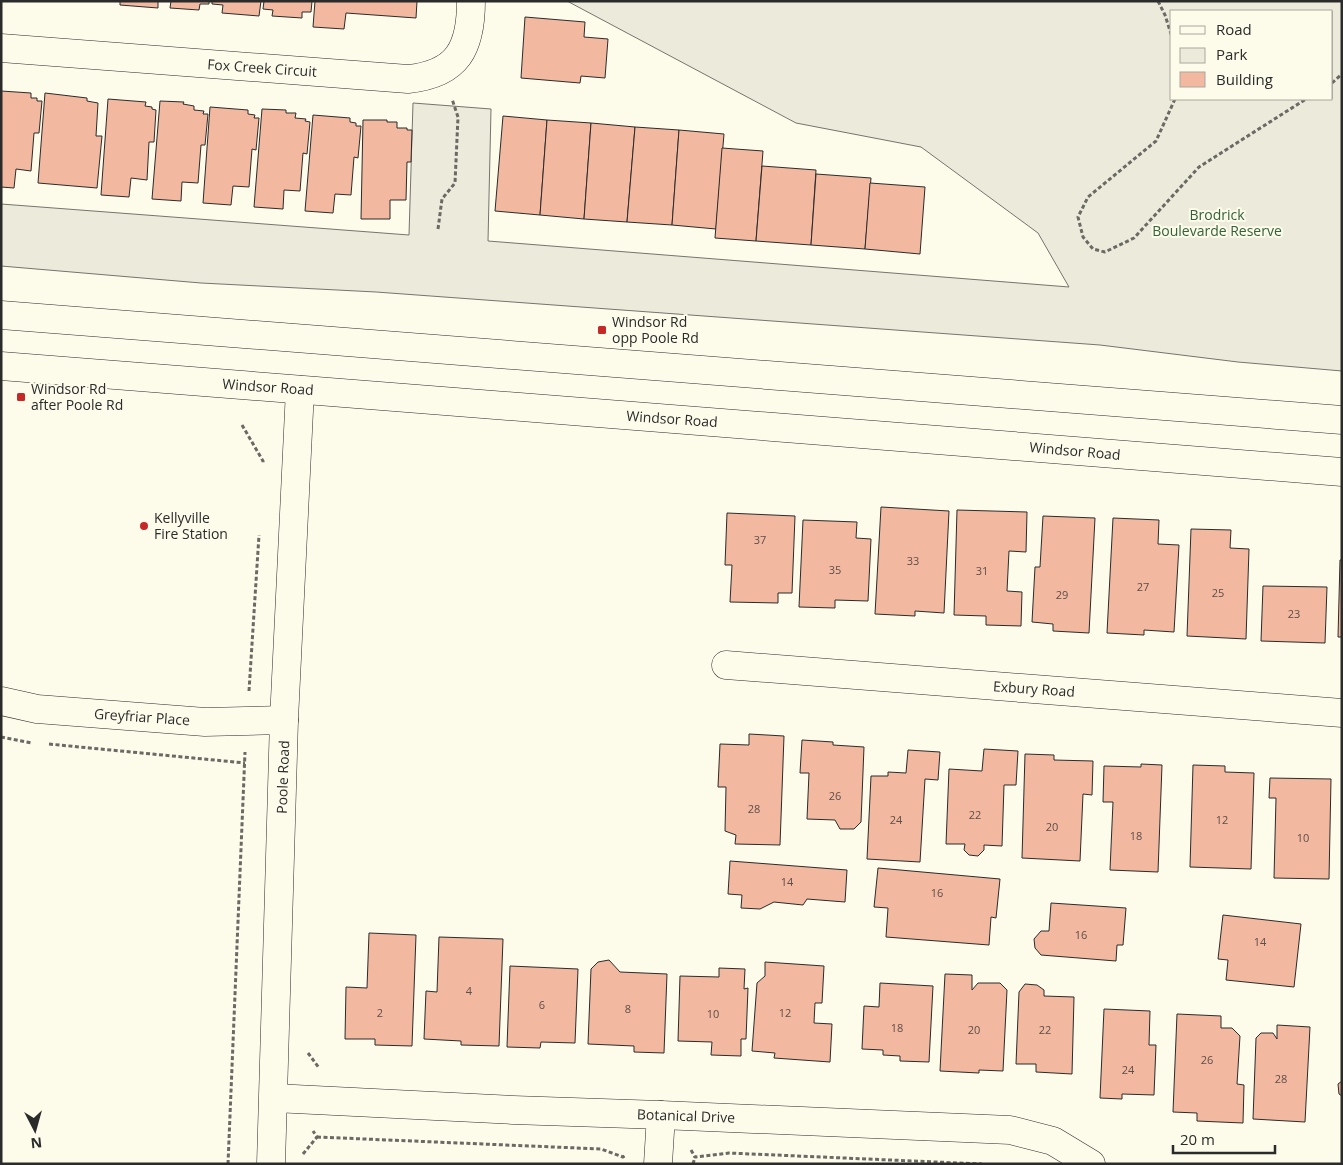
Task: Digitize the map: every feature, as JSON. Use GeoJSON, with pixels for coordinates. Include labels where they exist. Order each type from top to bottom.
{"type":"FeatureCollection","features":[{"type":"Feature","properties":{"kind":"street","name":"Fox Creek Circuit"},"geometry":{"type":"LineString","coordinates":[[1,48],[408,79],[424,77],[443,69],[454,61],[463,50],[468,37],[472,1]]}},
{"type":"Feature","properties":{"kind":"street"},"geometry":{"type":"LineString","coordinates":[[1,315],[1342,420]]}},
{"type":"Feature","properties":{"kind":"street","name":"Windsor Road"},"geometry":{"type":"LineString","coordinates":[[1,366],[1342,472]]}},
{"type":"Feature","properties":{"kind":"street","name":"Poole Road"},"geometry":{"type":"LineString","coordinates":[[271,1164],[284,720],[300,390]]}},
{"type":"Feature","properties":{"kind":"street","name":"Exbury Road"},"geometry":{"type":"LineString","coordinates":[[726,666],[1342,713]]}},
{"type":"Feature","properties":{"kind":"street","name":"Greyfriar Place"},"geometry":{"type":"LineString","coordinates":[[1,700],[37,709],[204,722],[284,720]]}},
{"type":"Feature","properties":{"kind":"street","name":"Botanical Drive"},"geometry":{"type":"LineString","coordinates":[[274,1098],[513,1110],[1010,1130],[1053,1141],[1091,1164]]}},
{"type":"Feature","properties":{"kind":"street"},"geometry":{"type":"LineString","coordinates":[[658,1164],[661,1115]]}},
{"type":"Feature","properties":{"kind":"path"},"geometry":{"type":"LineString","coordinates":[[1158,1],[1170,31]]}},
{"type":"Feature","properties":{"kind":"path"},"geometry":{"type":"LineString","coordinates":[[438,229],[442,199],[455,182],[458,117],[443,69]]}},
{"type":"Feature","properties":{"kind":"path"},"geometry":{"type":"LineString","coordinates":[[1175,100],[1156,141],[1088,197],[1078,217],[1083,237],[1093,250],[1105,252],[1134,238],[1199,167],[1304,100]]}},
{"type":"Feature","properties":{"kind":"path"},"geometry":{"type":"LineString","coordinates":[[242,425],[263,461],[263,471]]}},
{"type":"Feature","properties":{"kind":"path"},"geometry":{"type":"LineString","coordinates":[[228,1164],[244,763],[259,528]]}},
{"type":"Feature","properties":{"kind":"path"},"geometry":{"type":"LineString","coordinates":[[1,738],[37,743]]}},
{"type":"Feature","properties":{"kind":"path"},"geometry":{"type":"LineString","coordinates":[[47,744],[244,763]]}},
{"type":"Feature","properties":{"kind":"path"},"geometry":{"type":"LineString","coordinates":[[301,1157],[317,1137],[309,1124],[309,1080],[321,1071],[308,1054],[308,1044]]}},
{"type":"Feature","properties":{"kind":"path"},"geometry":{"type":"LineString","coordinates":[[693,1164],[695,1157]]}},
{"type":"Feature","properties":{"kind":"green space","name":"Brodrick Boulevarde Reserve"},"geometry":{"type":"Polygon","coordinates":[[[567,1],[1342,1],[1342,371],[1238,362],[1100,345],[376,292],[201,283],[1,266],[1,204],[409,235],[413,103],[491,109],[488,241],[1069,287],[1038,233],[921,147],[796,123],[567,1]]]}},
{"type":"Feature","properties":{"kind":"building"},"geometry":{"type":"Polygon","coordinates":[[[120,1],[158,1],[158,8],[120,5],[120,1]]]}},
{"type":"Feature","properties":{"kind":"building"},"geometry":{"type":"Polygon","coordinates":[[[171,1],[209,1],[209,4],[200,4],[199,10],[170,8],[171,1]]]}},
{"type":"Feature","properties":{"kind":"building"},"geometry":{"type":"Polygon","coordinates":[[[212,1],[261,1],[259,16],[222,13],[223,5],[212,4],[212,1]]]}},
{"type":"Feature","properties":{"kind":"building"},"geometry":{"type":"Polygon","coordinates":[[[264,1],[312,1],[311,12],[302,12],[302,18],[272,16],[273,10],[263,9],[264,1]]]}},
{"type":"Feature","properties":{"kind":"building"},"geometry":{"type":"Polygon","coordinates":[[[315,1],[417,1],[416,18],[346,13],[344,29],[313,27],[315,1]]]}},
{"type":"Feature","properties":{"kind":"building"},"geometry":{"type":"Polygon","coordinates":[[[525,17],[585,22],[584,37],[608,39],[605,78],[581,76],[580,83],[521,78],[525,17]]]}},
{"type":"Feature","properties":{"kind":"building"},"geometry":{"type":"Polygon","coordinates":[[[1,91],[31,93],[31,98],[37,98],[37,101],[42,101],[39,133],[34,133],[31,171],[16,169],[14,188],[1,187],[1,91]]]}},
{"type":"Feature","properties":{"kind":"building"},"geometry":{"type":"Polygon","coordinates":[[[45,93],[87,98],[87,101],[98,103],[96,136],[102,136],[97,188],[38,183],[45,93]]]}},
{"type":"Feature","properties":{"kind":"building"},"geometry":{"type":"Polygon","coordinates":[[[108,99],[146,102],[145,106],[156,110],[154,142],[149,142],[147,180],[131,178],[129,197],[101,195],[108,99]]]}},
{"type":"Feature","properties":{"kind":"building"},"geometry":{"type":"Polygon","coordinates":[[[160,101],[184,102],[183,104],[194,106],[194,110],[204,111],[203,114],[208,114],[205,145],[201,145],[198,183],[182,182],[181,201],[152,199],[160,101]]]}},
{"type":"Feature","properties":{"kind":"building"},"geometry":{"type":"Polygon","coordinates":[[[210,107],[248,110],[248,114],[255,115],[254,118],[259,118],[256,150],[252,149],[249,187],[233,186],[231,205],[203,203],[210,107]]]}},
{"type":"Feature","properties":{"kind":"building"},"geometry":{"type":"Polygon","coordinates":[[[262,109],[286,110],[286,113],[296,113],[295,118],[306,119],[305,121],[310,122],[307,154],[303,153],[300,191],[284,190],[283,209],[254,207],[262,109]]]}},
{"type":"Feature","properties":{"kind":"building"},"geometry":{"type":"Polygon","coordinates":[[[313,115],[350,118],[350,122],[356,123],[356,126],[361,126],[358,158],[354,157],[351,195],[335,194],[333,213],[305,211],[313,115]]]}},
{"type":"Feature","properties":{"kind":"building"},"geometry":{"type":"Polygon","coordinates":[[[503,116],[547,120],[540,215],[495,211],[503,116]]]}},
{"type":"Feature","properties":{"kind":"building"},"geometry":{"type":"Polygon","coordinates":[[[363,120],[397,122],[397,128],[412,130],[411,162],[407,162],[406,200],[390,200],[390,219],[361,219],[363,120]]]}},
{"type":"Feature","properties":{"kind":"building"},"geometry":{"type":"Polygon","coordinates":[[[547,120],[591,123],[584,219],[540,215],[547,120]]]}},
{"type":"Feature","properties":{"kind":"building"},"geometry":{"type":"Polygon","coordinates":[[[591,123],[635,127],[627,222],[584,219],[591,123]]]}},
{"type":"Feature","properties":{"kind":"building"},"geometry":{"type":"Polygon","coordinates":[[[635,127],[679,130],[672,225],[627,222],[635,127]]]}},
{"type":"Feature","properties":{"kind":"building"},"geometry":{"type":"Polygon","coordinates":[[[679,130],[724,134],[716,229],[672,225],[679,130]]]}},
{"type":"Feature","properties":{"kind":"building"},"geometry":{"type":"Polygon","coordinates":[[[722,148],[763,151],[756,241],[715,238],[722,148]]]}},
{"type":"Feature","properties":{"kind":"building"},"geometry":{"type":"Polygon","coordinates":[[[762,166],[816,170],[811,245],[756,241],[762,166]]]}},
{"type":"Feature","properties":{"kind":"building"},"geometry":{"type":"Polygon","coordinates":[[[816,174],[871,178],[865,249],[811,245],[816,174]]]}},
{"type":"Feature","properties":{"kind":"building"},"geometry":{"type":"Polygon","coordinates":[[[870,183],[925,187],[920,254],[865,249],[870,183]]]}},
{"type":"Feature","properties":{"kind":"building"},"geometry":{"type":"Polygon","coordinates":[[[881,507],[949,511],[944,613],[915,611],[915,616],[875,614],[881,507]]]}},
{"type":"Feature","properties":{"kind":"building"},"geometry":{"type":"Polygon","coordinates":[[[957,510],[1027,512],[1026,552],[1009,551],[1007,591],[1022,592],[1021,626],[986,625],[986,616],[954,615],[957,510]]]}},
{"type":"Feature","properties":{"kind":"building"},"geometry":{"type":"Polygon","coordinates":[[[727,513],[795,516],[792,593],[778,593],[778,603],[730,602],[732,565],[725,565],[727,513]]]}},
{"type":"Feature","properties":{"kind":"building"},"geometry":{"type":"Polygon","coordinates":[[[1043,516],[1095,518],[1089,633],[1053,631],[1053,624],[1032,622],[1035,567],[1040,567],[1043,516]]]}},
{"type":"Feature","properties":{"kind":"building"},"geometry":{"type":"Polygon","coordinates":[[[1113,518],[1159,520],[1158,544],[1179,545],[1174,632],[1144,630],[1144,635],[1107,633],[1113,518]]]}},
{"type":"Feature","properties":{"kind":"building"},"geometry":{"type":"Polygon","coordinates":[[[803,520],[857,522],[856,538],[871,539],[868,601],[835,600],[835,608],[799,607],[803,520]]]}},
{"type":"Feature","properties":{"kind":"building"},"geometry":{"type":"Polygon","coordinates":[[[1191,529],[1231,530],[1230,548],[1249,549],[1246,639],[1187,636],[1191,529]]]}},
{"type":"Feature","properties":{"kind":"building"},"geometry":{"type":"Polygon","coordinates":[[[1340,560],[1342,560],[1342,637],[1338,637],[1340,560]]]}},
{"type":"Feature","properties":{"kind":"building"},"geometry":{"type":"Polygon","coordinates":[[[1263,586],[1327,587],[1325,643],[1261,641],[1263,586]]]}},
{"type":"Feature","properties":{"kind":"building"},"geometry":{"type":"Polygon","coordinates":[[[749,734],[784,736],[780,845],[735,844],[736,835],[725,831],[726,787],[718,787],[720,744],[749,745],[749,734]]]}},
{"type":"Feature","properties":{"kind":"building"},"geometry":{"type":"Polygon","coordinates":[[[802,740],[864,747],[861,822],[854,829],[840,829],[835,820],[807,819],[809,773],[800,773],[802,740]]]}},
{"type":"Feature","properties":{"kind":"building"},"geometry":{"type":"Polygon","coordinates":[[[984,749],[1018,751],[1016,785],[1004,785],[1002,846],[984,845],[984,850],[978,856],[969,855],[964,850],[965,844],[946,844],[949,769],[982,771],[984,749]]]}},
{"type":"Feature","properties":{"kind":"building"},"geometry":{"type":"Polygon","coordinates":[[[908,750],[940,752],[938,780],[925,779],[920,862],[867,859],[871,776],[888,776],[888,772],[906,773],[908,750]]]}},
{"type":"Feature","properties":{"kind":"building"},"geometry":{"type":"Polygon","coordinates":[[[1025,754],[1054,755],[1054,760],[1093,761],[1092,795],[1083,794],[1080,861],[1022,858],[1025,754]]]}},
{"type":"Feature","properties":{"kind":"building"},"geometry":{"type":"Polygon","coordinates":[[[1141,764],[1162,765],[1158,872],[1110,870],[1113,802],[1103,802],[1104,766],[1141,767],[1141,764]]]}},
{"type":"Feature","properties":{"kind":"building"},"geometry":{"type":"Polygon","coordinates":[[[1193,765],[1225,766],[1225,772],[1254,773],[1251,869],[1190,867],[1193,765]]]}},
{"type":"Feature","properties":{"kind":"building"},"geometry":{"type":"Polygon","coordinates":[[[1270,778],[1331,779],[1329,879],[1274,878],[1276,798],[1269,798],[1270,778]]]}},
{"type":"Feature","properties":{"kind":"building"},"geometry":{"type":"Polygon","coordinates":[[[730,861],[847,870],[845,902],[807,899],[803,905],[774,902],[760,909],[741,908],[742,895],[728,894],[730,861]]]}},
{"type":"Feature","properties":{"kind":"building"},"geometry":{"type":"Polygon","coordinates":[[[878,868],[1000,879],[996,918],[991,917],[989,945],[886,937],[888,908],[874,907],[878,868]]]}},
{"type":"Feature","properties":{"kind":"building"},"geometry":{"type":"Polygon","coordinates":[[[1051,903],[1126,908],[1123,945],[1117,945],[1116,961],[1041,955],[1035,948],[1034,939],[1041,931],[1049,931],[1051,903]]]}},
{"type":"Feature","properties":{"kind":"building"},"geometry":{"type":"Polygon","coordinates":[[[1223,915],[1301,924],[1294,987],[1226,980],[1228,960],[1218,959],[1223,915]]]}},
{"type":"Feature","properties":{"kind":"building"},"geometry":{"type":"Polygon","coordinates":[[[369,933],[416,935],[412,1046],[375,1045],[375,1039],[345,1039],[346,987],[367,988],[369,933]]]}},
{"type":"Feature","properties":{"kind":"building"},"geometry":{"type":"Polygon","coordinates":[[[439,937],[503,939],[499,1046],[461,1045],[461,1041],[424,1039],[426,991],[437,992],[439,937]]]}},
{"type":"Feature","properties":{"kind":"building"},"geometry":{"type":"Polygon","coordinates":[[[609,960],[620,972],[667,974],[664,1053],[634,1052],[634,1046],[588,1044],[591,969],[598,962],[609,960]]]}},
{"type":"Feature","properties":{"kind":"building"},"geometry":{"type":"Polygon","coordinates":[[[765,962],[824,966],[822,1003],[815,1003],[814,1023],[832,1024],[830,1062],[774,1058],[775,1053],[752,1051],[757,983],[765,976],[765,962]]]}},
{"type":"Feature","properties":{"kind":"building"},"geometry":{"type":"Polygon","coordinates":[[[510,966],[578,969],[575,1043],[541,1042],[540,1048],[507,1047],[510,966]]]}},
{"type":"Feature","properties":{"kind":"building"},"geometry":{"type":"Polygon","coordinates":[[[719,968],[745,969],[744,989],[748,988],[746,1039],[741,1039],[741,1056],[711,1055],[712,1042],[678,1041],[680,976],[719,977],[719,968]]]}},
{"type":"Feature","properties":{"kind":"building"},"geometry":{"type":"Polygon","coordinates":[[[945,974],[972,975],[972,990],[978,983],[1000,983],[1007,990],[1003,1071],[979,1070],[979,1073],[940,1071],[945,974]]]}},
{"type":"Feature","properties":{"kind":"building"},"geometry":{"type":"Polygon","coordinates":[[[880,983],[933,986],[929,1062],[900,1061],[900,1056],[883,1055],[883,1050],[862,1049],[864,1006],[879,1007],[880,983]]]}},
{"type":"Feature","properties":{"kind":"building"},"geometry":{"type":"Polygon","coordinates":[[[1025,984],[1037,985],[1044,990],[1044,996],[1074,997],[1072,1074],[1036,1072],[1036,1064],[1016,1064],[1019,992],[1025,984]]]}},
{"type":"Feature","properties":{"kind":"building"},"geometry":{"type":"Polygon","coordinates":[[[1104,1009],[1150,1011],[1149,1045],[1156,1045],[1154,1095],[1122,1094],[1122,1099],[1100,1098],[1104,1009]]]}},
{"type":"Feature","properties":{"kind":"building"},"geometry":{"type":"Polygon","coordinates":[[[1177,1014],[1221,1016],[1221,1028],[1232,1028],[1240,1036],[1237,1084],[1244,1085],[1243,1123],[1197,1121],[1197,1113],[1173,1112],[1177,1014]]]}},
{"type":"Feature","properties":{"kind":"building"},"geometry":{"type":"Polygon","coordinates":[[[1277,1025],[1310,1027],[1305,1122],[1253,1119],[1256,1038],[1261,1033],[1273,1033],[1277,1039],[1277,1025]]]}},
{"type":"Feature","properties":{"kind":"building"},"geometry":{"type":"Polygon","coordinates":[[[1342,1081],[1342,1096],[1339,1094],[1338,1084],[1342,1081]]]}},
{"type":"Feature","properties":{"kind":"place","name":"Windsor Rd opp Poole Rd"},"geometry":{"type":"Point","coordinates":[602,330]}},
{"type":"Feature","properties":{"kind":"place","name":"Windsor Rd after Poole Rd"},"geometry":{"type":"Point","coordinates":[21,397]}},
{"type":"Feature","properties":{"kind":"place","name":"Kellyville Fire Station"},"geometry":{"type":"Point","coordinates":[144,526]}}]}
